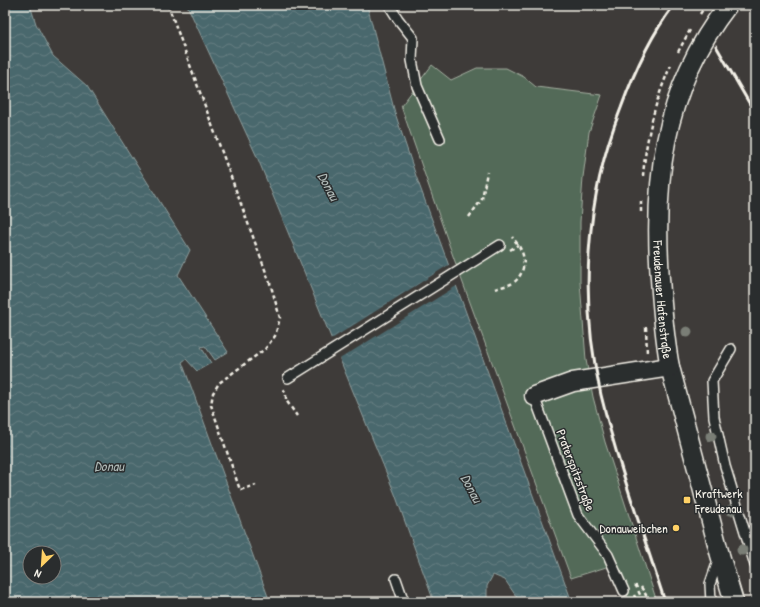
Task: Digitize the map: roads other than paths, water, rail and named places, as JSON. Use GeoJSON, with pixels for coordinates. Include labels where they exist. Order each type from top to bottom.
{"type":"FeatureCollection","features":[{"type":"Feature","properties":{"kind":"street","name":"Freudenauer Hafenstraße"},"geometry":{"type":"LineString","coordinates":[[728,5],[703,40],[691,64],[669,123],[660,172],[658,217],[659,268],[666,344],[670,367],[734,602]]}},
{"type":"Feature","properties":{"kind":"street"},"geometry":{"type":"LineString","coordinates":[[534,396],[573,382],[670,367]]}},
{"type":"Feature","properties":{"kind":"lane"},"geometry":{"type":"LineString","coordinates":[[389,5],[413,38],[412,60],[417,86],[440,139]]}},
{"type":"Feature","properties":{"kind":"lane"},"geometry":{"type":"LineString","coordinates":[[288,378],[500,245]]}},
{"type":"Feature","properties":{"kind":"lane"},"geometry":{"type":"LineString","coordinates":[[731,349],[712,381],[714,417],[725,466],[755,565]]}},
{"type":"Feature","properties":{"kind":"lane","name":"Praterspitzstraße"},"geometry":{"type":"LineString","coordinates":[[534,396],[578,514],[608,555],[624,591]]}},
{"type":"Feature","properties":{"kind":"lane"},"geometry":{"type":"LineString","coordinates":[[711,602],[710,584],[720,555]]}},
{"type":"Feature","properties":{"kind":"lane"},"geometry":{"type":"LineString","coordinates":[[396,579],[404,602]]}},
{"type":"Feature","properties":{"kind":"water","name":"Donau"},"geometry":{"type":"Polygon","coordinates":[[[5,5],[30,5],[36,24],[53,56],[87,86],[190,250],[178,275],[228,352],[215,360],[205,346],[201,347],[211,363],[197,371],[186,359],[182,362],[270,602],[5,602],[5,5]]]}},
{"type":"Feature","properties":{"kind":"water","name":"Donau"},"geometry":{"type":"Polygon","coordinates":[[[187,5],[367,5],[395,113],[416,176],[572,602],[518,602],[516,596],[505,580],[493,575],[487,586],[487,602],[434,602],[395,494],[258,159],[187,5]]]}},
{"type":"Feature","properties":{"kind":"railway"},"geometry":{"type":"LineString","coordinates":[[665,602],[623,473],[601,395],[594,359],[588,286],[589,250],[593,213],[609,142],[637,68],[658,29],[674,5]]}},
{"type":"Feature","properties":{"kind":"railway"},"geometry":{"type":"LineString","coordinates":[[716,46],[755,113]]}},
{"type":"Feature","properties":{"kind":"place","name":"Kraftwerk Freudenau"},"geometry":{"type":"Point","coordinates":[687,500]}},
{"type":"Feature","properties":{"kind":"place","name":"Donauweibchen"},"geometry":{"type":"Point","coordinates":[676,528]}}]}
